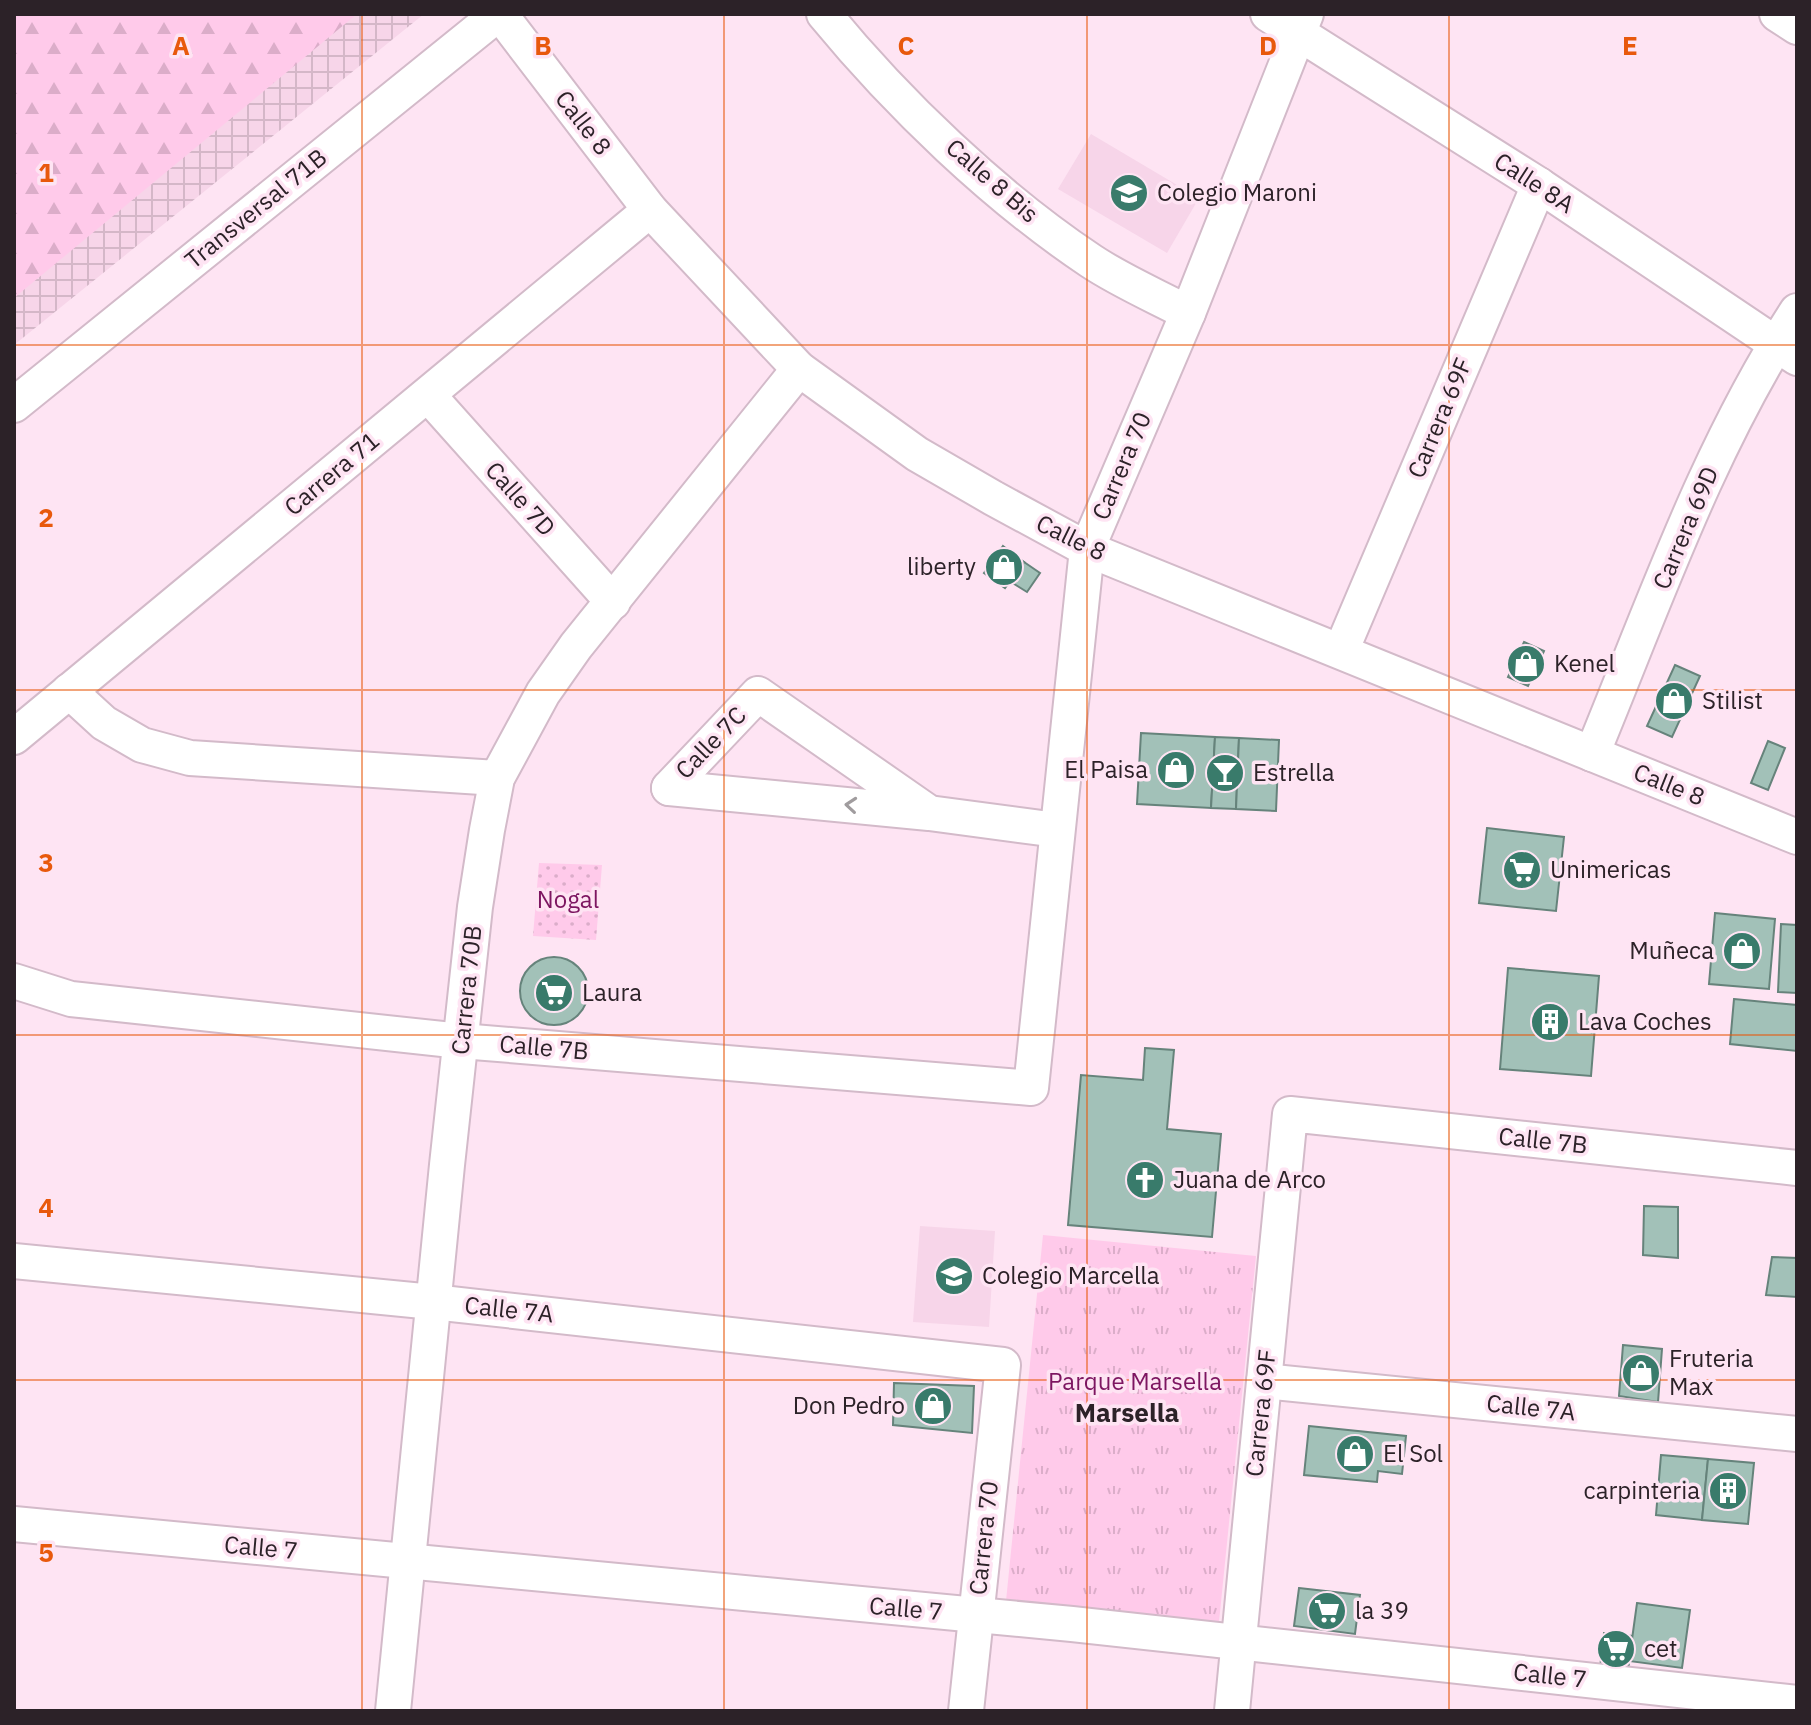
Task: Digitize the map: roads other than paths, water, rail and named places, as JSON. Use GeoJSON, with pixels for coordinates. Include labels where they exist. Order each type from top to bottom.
{"type":"FeatureCollection","features":[{"type":"Feature","properties":{"kind":"street","name":"Calle 8"},"geometry":{"type":"LineString","coordinates":[[499,14],[650,210],[729,297],[799,369],[917,454],[1087,549],[1797,837]]}},
{"type":"Feature","properties":{"kind":"street","name":"Transversal 71B"},"geometry":{"type":"LineString","coordinates":[[14,405],[499,14]]}},
{"type":"Feature","properties":{"kind":"street","name":"Calle 8 Bis"},"geometry":{"type":"LineString","coordinates":[[824,14],[904,103],[1009,200],[1093,263],[1188,313]]}},
{"type":"Feature","properties":{"kind":"street","name":"Calle 8A"},"geometry":{"type":"LineString","coordinates":[[1268,14],[1302,23],[1786,351]]}},
{"type":"Feature","properties":{"kind":"street"},"geometry":{"type":"LineString","coordinates":[[1777,14],[1797,27]]}},
{"type":"Feature","properties":{"kind":"street","name":"Carrera 70"},"geometry":{"type":"LineString","coordinates":[[1031,1088],[1087,549],[1188,313],[1302,23]]}},
{"type":"Feature","properties":{"kind":"street","name":"Carrera 69F"},"geometry":{"type":"LineString","coordinates":[[1341,651],[1539,185]]}},
{"type":"Feature","properties":{"kind":"street","name":"Carrera 71"},"geometry":{"type":"LineString","coordinates":[[14,737],[650,210]]}},
{"type":"Feature","properties":{"kind":"street","name":"Carrera 69D"},"geometry":{"type":"LineString","coordinates":[[1592,754],[1702,486],[1786,351],[1797,311]]}},
{"type":"Feature","properties":{"kind":"street","name":"Carrera 70B"},"geometry":{"type":"LineString","coordinates":[[393,1711],[475,907],[497,778],[543,693],[576,646],[799,369]]}},
{"type":"Feature","properties":{"kind":"street","name":"Calle 7D"},"geometry":{"type":"LineString","coordinates":[[428,395],[613,602]]}},
{"type":"Feature","properties":{"kind":"street"},"geometry":{"type":"LineString","coordinates":[[69,691],[104,723],[142,745],[190,758],[497,778]]}},
{"type":"Feature","properties":{"kind":"street","name":"Calle 7C"},"geometry":{"type":"LineString","coordinates":[[929,813],[758,694],[669,788],[929,813],[1057,830]]}},
{"type":"Feature","properties":{"kind":"street","name":"Calle 7B"},"geometry":{"type":"LineString","coordinates":[[14,981],[71,999],[461,1041],[1031,1088]]}},
{"type":"Feature","properties":{"kind":"street","name":"Carrera 69F"},"geometry":{"type":"LineString","coordinates":[[1232,1711],[1290,1114]]}},
{"type":"Feature","properties":{"kind":"street","name":"Calle 7B"},"geometry":{"type":"LineString","coordinates":[[1290,1114],[1797,1168]]}},
{"type":"Feature","properties":{"kind":"street","name":"Calle 7A"},"geometry":{"type":"LineString","coordinates":[[14,1261],[433,1302],[1003,1365]]}},
{"type":"Feature","properties":{"kind":"street","name":"Carrera 70"},"geometry":{"type":"LineString","coordinates":[[966,1711],[1003,1365]]}},
{"type":"Feature","properties":{"kind":"street","name":"Calle 7A"},"geometry":{"type":"LineString","coordinates":[[1264,1381],[1797,1434]]}},
{"type":"Feature","properties":{"kind":"street","name":"Calle 7"},"geometry":{"type":"LineString","coordinates":[[14,1524],[975,1615],[1797,1703]]}},
{"type":"Feature","properties":{"kind":"place","name":"Colegio Maroni"},"geometry":{"type":"Point","coordinates":[1129,193]}},
{"type":"Feature","properties":{"kind":"place","name":"liberty"},"geometry":{"type":"Point","coordinates":[1004,567]}},
{"type":"Feature","properties":{"kind":"place","name":"Kenel"},"geometry":{"type":"Point","coordinates":[1526,664]}},
{"type":"Feature","properties":{"kind":"place","name":"Stilist"},"geometry":{"type":"Point","coordinates":[1674,701]}},
{"type":"Feature","properties":{"kind":"place","name":"El Paisa"},"geometry":{"type":"Point","coordinates":[1176,770]}},
{"type":"Feature","properties":{"kind":"place","name":"Estrella"},"geometry":{"type":"Point","coordinates":[1225,773]}},
{"type":"Feature","properties":{"kind":"place","name":"Unimericas"},"geometry":{"type":"Point","coordinates":[1522,870]}},
{"type":"Feature","properties":{"kind":"place","name":"Muñeca"},"geometry":{"type":"Point","coordinates":[1742,951]}},
{"type":"Feature","properties":{"kind":"place","name":"Laura"},"geometry":{"type":"Point","coordinates":[554,993]}},
{"type":"Feature","properties":{"kind":"place","name":"Lava Coches"},"geometry":{"type":"Point","coordinates":[1550,1022]}},
{"type":"Feature","properties":{"kind":"place","name":"Juana de Arco"},"geometry":{"type":"Point","coordinates":[1145,1180]}},
{"type":"Feature","properties":{"kind":"place","name":"Colegio Marcella"},"geometry":{"type":"Point","coordinates":[954,1276]}},
{"type":"Feature","properties":{"kind":"place","name":"Fruteria Max"},"geometry":{"type":"Point","coordinates":[1641,1373]}},
{"type":"Feature","properties":{"kind":"place","name":"Don Pedro"},"geometry":{"type":"Point","coordinates":[933,1406]}},
{"type":"Feature","properties":{"kind":"place","name":"El Sol"},"geometry":{"type":"Point","coordinates":[1355,1454]}},
{"type":"Feature","properties":{"kind":"place","name":"carpinteria"},"geometry":{"type":"Point","coordinates":[1728,1491]}},
{"type":"Feature","properties":{"kind":"place","name":"la 39"},"geometry":{"type":"Point","coordinates":[1327,1611]}},
{"type":"Feature","properties":{"kind":"place","name":"cet"},"geometry":{"type":"Point","coordinates":[1616,1649]}},
{"type":"Feature","properties":{"kind":"district","name":"Marsella"},"geometry":{"type":"Point","coordinates":[1127,1413]}},
{"type":"Feature","properties":{"kind":"park label","name":"Nogal"},"geometry":{"type":"Point","coordinates":[568,900]}},
{"type":"Feature","properties":{"kind":"park label","name":"Parque Marsella"},"geometry":{"type":"Point","coordinates":[1135,1382]}}]}
